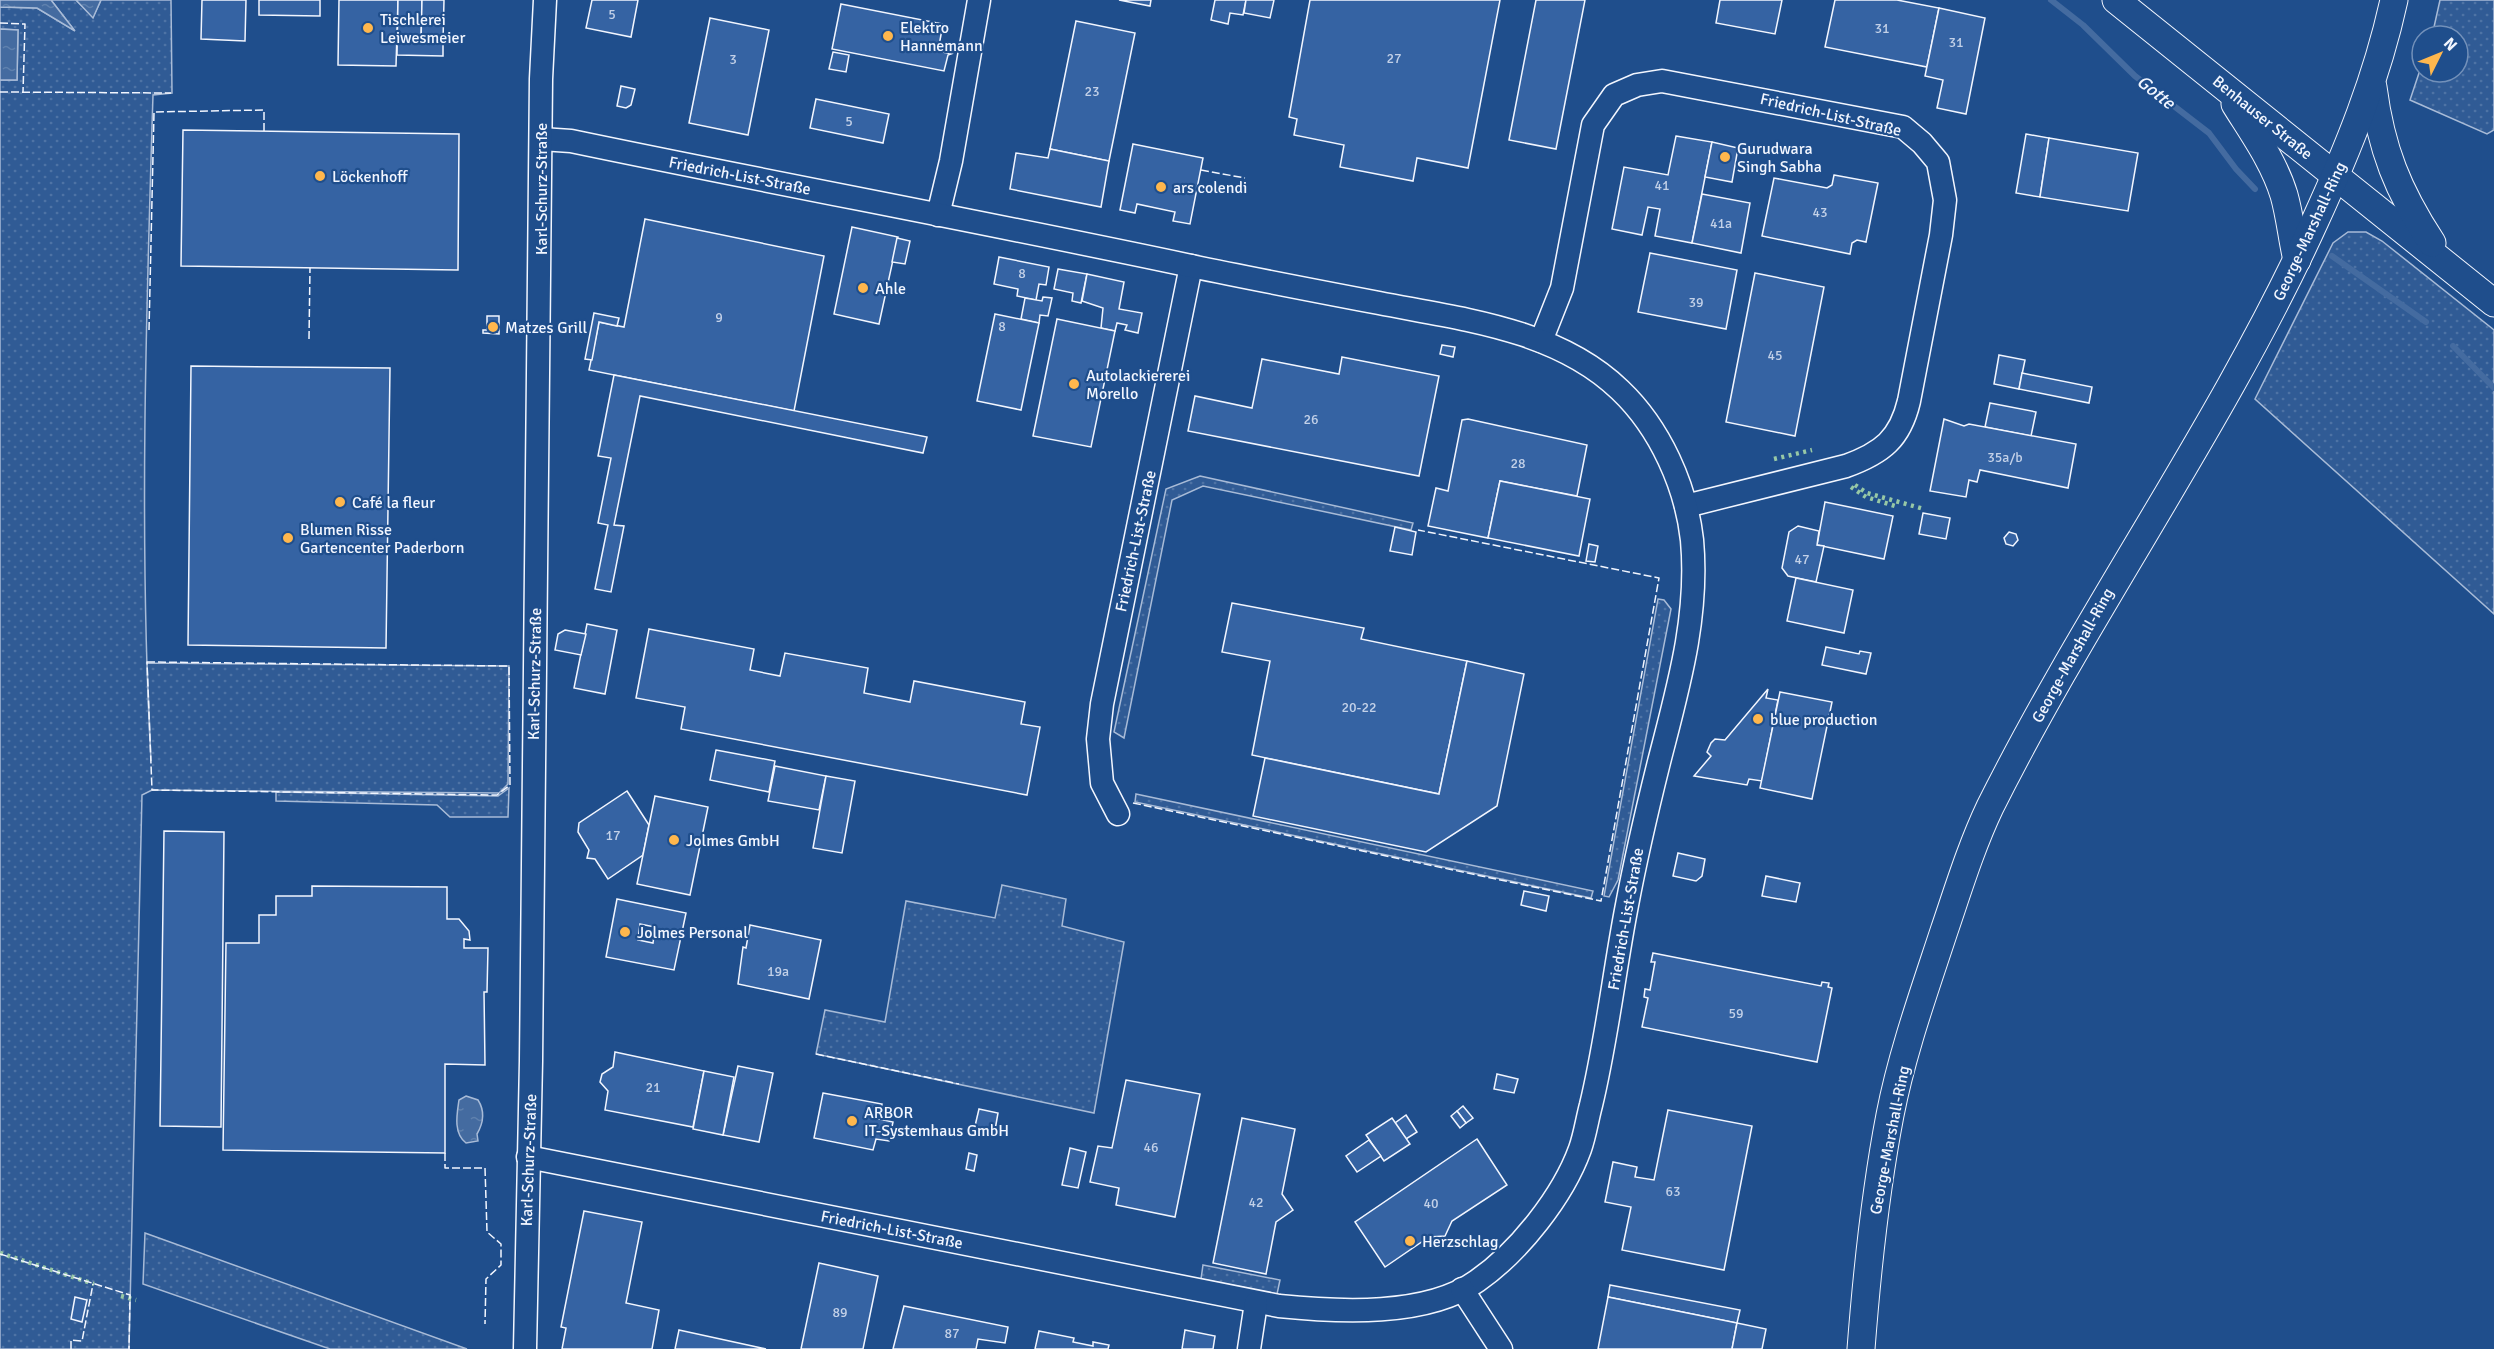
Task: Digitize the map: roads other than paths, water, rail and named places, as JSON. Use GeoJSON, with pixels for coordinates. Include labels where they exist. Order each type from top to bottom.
{"type":"FeatureCollection","features":[{"type":"Feature","properties":{"kind":"main road","name":"Benhauser Straße"},"geometry":{"type":"LineString","coordinates":[[2116,0],[2494,303]]}},
{"type":"Feature","properties":{"kind":"main road","name":"George-Marshall-Ring"},"geometry":{"type":"LineString","coordinates":[[1861,1349],[1870,1237],[1891,1113],[1918,1010],[1963,875],[1988,812],[2064,666],[2251,351],[2297,260],[2336,175],[2373,83],[2394,0]]}},
{"type":"Feature","properties":{"kind":"main road"},"geometry":{"type":"LineString","coordinates":[[2373,83],[2377,118],[2392,171],[2407,202],[2444,261]]}},
{"type":"Feature","properties":{"kind":"main road"},"geometry":{"type":"LineString","coordinates":[[2223,85],[2260,144],[2278,179],[2284,196],[2297,260]]}},
{"type":"Feature","properties":{"kind":"street","name":"Karl-Schurz-Straße"},"geometry":{"type":"LineString","coordinates":[[525,1349],[541,139],[545,0]]}},
{"type":"Feature","properties":{"kind":"street"},"geometry":{"type":"LineString","coordinates":[[938,215],[951,161],[979,0]]}},
{"type":"Feature","properties":{"kind":"street","name":"Friedrich-List-Straße"},"geometry":{"type":"LineString","coordinates":[[1542,341],[1562,288],[1593,125],[1614,95],[1637,85],[1662,81],[1903,127],[1922,143],[1938,162],[1945,200],[1941,235],[1909,401],[1905,417],[1892,442],[1863,460],[1846,466],[1686,506]]}},
{"type":"Feature","properties":{"kind":"street","name":"Friedrich-List-Straße"},"geometry":{"type":"LineString","coordinates":[[528,1156],[1256,1303],[1341,1312],[1385,1310],[1430,1301],[1475,1284],[1546,1214],[1580,1150],[1596,1082],[1641,831],[1687,653],[1692,608],[1692,540],[1686,506],[1676,476],[1657,436],[1618,388],[1584,363],[1542,341],[1426,312],[571,141],[541,139]]}},
{"type":"Feature","properties":{"kind":"street","name":"Friedrich-List-Straße"},"geometry":{"type":"LineString","coordinates":[[1118,814],[1102,783],[1098,739],[1102,704],[1173,364],[1191,266]]}},
{"type":"Feature","properties":{"kind":"street"},"geometry":{"type":"LineString","coordinates":[[1462,1289],[1501,1349]]}},
{"type":"Feature","properties":{"kind":"street"},"geometry":{"type":"LineString","coordinates":[[1249,1349],[1256,1303]]}},
{"type":"Feature","properties":{"kind":"water"},"geometry":{"type":"Polygon","coordinates":[[[0,0],[51,0],[75,31],[37,8],[0,7],[0,0]]]}},
{"type":"Feature","properties":{"kind":"water"},"geometry":{"type":"Polygon","coordinates":[[[76,0],[101,0],[93,18],[76,0]]]}},
{"type":"Feature","properties":{"kind":"water"},"geometry":{"type":"Polygon","coordinates":[[[0,29],[18,30],[17,80],[0,80],[0,29]]]}},
{"type":"Feature","properties":{"kind":"water"},"geometry":{"type":"Polygon","coordinates":[[[466,1096],[478,1100],[483,1117],[477,1134],[478,1141],[466,1143],[459,1134],[457,1111],[459,1100],[466,1096]]]}},
{"type":"Feature","properties":{"kind":"waterway","name":"Gotte"},"geometry":{"type":"LineString","coordinates":[[2051,0],[2083,25],[2135,76],[2209,133],[2236,169],[2255,189]]}},
{"type":"Feature","properties":{"kind":"waterway","name":"Gotte"},"geometry":{"type":"LineString","coordinates":[[2332,256],[2426,322]]}},
{"type":"Feature","properties":{"kind":"waterway","name":"Gotte"},"geometry":{"type":"LineString","coordinates":[[2453,346],[2494,388]]}},
{"type":"Feature","properties":{"kind":"place","name":"Tischlerei Leiwesmeier"},"geometry":{"type":"Point","coordinates":[368,28]}},
{"type":"Feature","properties":{"kind":"place","name":"Elektro Hannemann"},"geometry":{"type":"Point","coordinates":[888,36]}},
{"type":"Feature","properties":{"kind":"place","name":"Gurudwara Singh Sabha"},"geometry":{"type":"Point","coordinates":[1725,157]}},
{"type":"Feature","properties":{"kind":"place","name":"Löckenhoff"},"geometry":{"type":"Point","coordinates":[320,176]}},
{"type":"Feature","properties":{"kind":"place","name":"ars colendi"},"geometry":{"type":"Point","coordinates":[1161,187]}},
{"type":"Feature","properties":{"kind":"place","name":"Ahle"},"geometry":{"type":"Point","coordinates":[863,288]}},
{"type":"Feature","properties":{"kind":"place","name":"Matzes Grill"},"geometry":{"type":"Point","coordinates":[493,327]}},
{"type":"Feature","properties":{"kind":"place","name":"Autolackiererei Morello"},"geometry":{"type":"Point","coordinates":[1074,384]}},
{"type":"Feature","properties":{"kind":"place","name":"Café la fleur"},"geometry":{"type":"Point","coordinates":[340,502]}},
{"type":"Feature","properties":{"kind":"place","name":"Blumen Risse Gartencenter Paderborn"},"geometry":{"type":"Point","coordinates":[288,538]}},
{"type":"Feature","properties":{"kind":"place","name":"blue production"},"geometry":{"type":"Point","coordinates":[1758,719]}},
{"type":"Feature","properties":{"kind":"place","name":"Jolmes GmbH"},"geometry":{"type":"Point","coordinates":[674,840]}},
{"type":"Feature","properties":{"kind":"place","name":"Jolmes Personal"},"geometry":{"type":"Point","coordinates":[625,932]}},
{"type":"Feature","properties":{"kind":"place","name":"ARBOR IT-Systemhaus GmbH"},"geometry":{"type":"Point","coordinates":[852,1121]}},
{"type":"Feature","properties":{"kind":"place","name":"Herzschlag"},"geometry":{"type":"Point","coordinates":[1410,1241]}}]}
